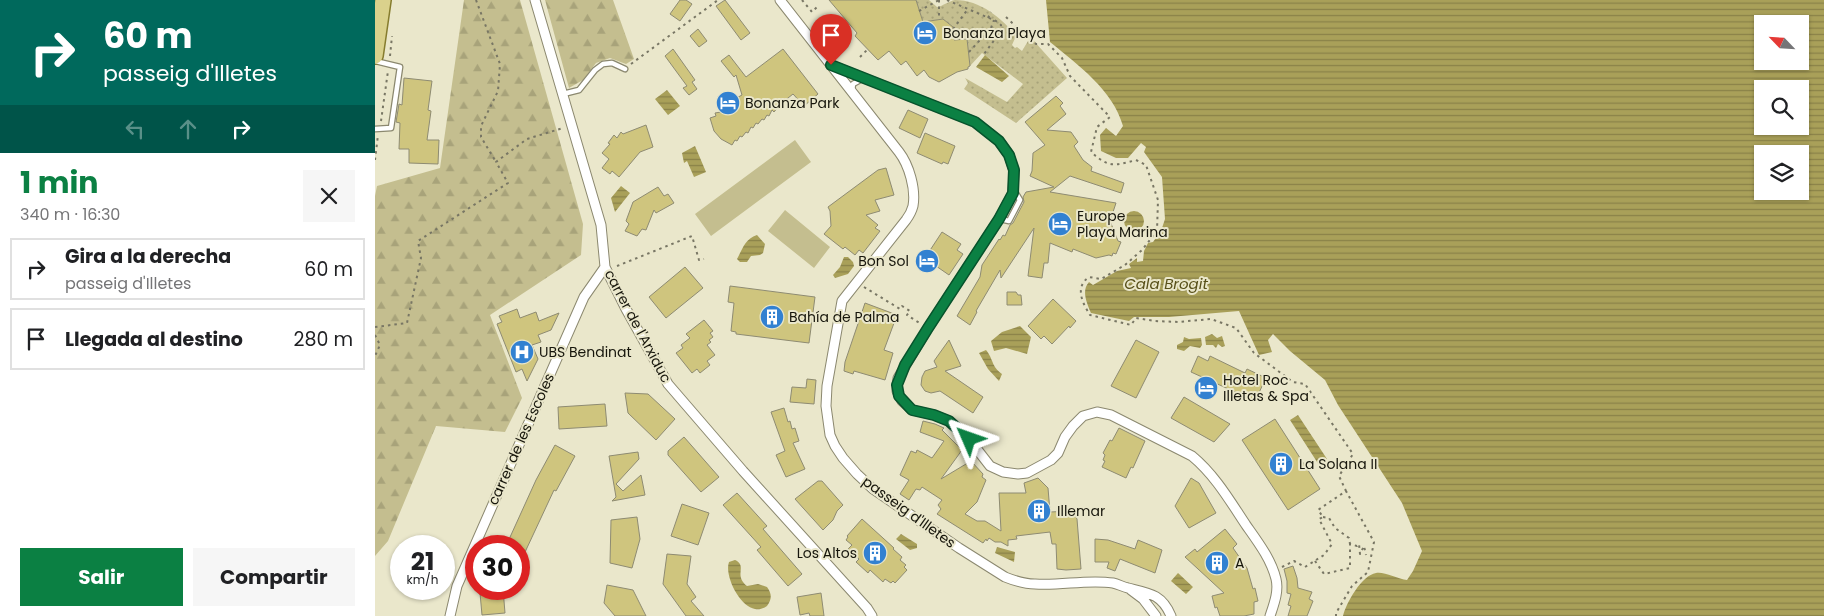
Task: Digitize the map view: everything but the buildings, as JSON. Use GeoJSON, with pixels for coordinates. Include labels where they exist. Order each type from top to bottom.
{"type":"FeatureCollection","features":[{"type":"Feature","properties":{"kind":"main road"},"geometry":{"type":"LineString","coordinates":[[375,56],[383,0]]}},
{"type":"Feature","properties":{"kind":"street","name":"carrer de l'Arxiduc"},"geometry":{"type":"LineString","coordinates":[[535,0],[601,225],[607,270],[626,310],[668,384],[743,471],[867,608],[872,616]]}},
{"type":"Feature","properties":{"kind":"street","name":"passeig d'Illetes"},"geometry":{"type":"LineString","coordinates":[[780,0],[903,158],[912,183],[913,206],[907,220],[842,301],[827,386],[826,406],[830,435],[835,446],[857,474],[887,500],[1005,577],[1018,582],[1036,584],[1113,583],[1144,591],[1158,597],[1171,616]]}},
{"type":"Feature","properties":{"kind":"street","name":"passeig d'Illetes"},"geometry":{"type":"LineString","coordinates":[[831,65],[942,109],[983,128],[999,141],[1009,155],[1014,170],[1013,190],[999,219],[898,378],[899,396],[912,410],[949,421],[969,439],[990,466],[1003,472],[1027,473],[1051,460],[1058,453],[1073,426],[1083,416],[1097,412],[1111,415],[1187,453],[1201,463],[1222,488],[1269,561],[1277,589],[1270,616]]}},
{"type":"Feature","properties":{"kind":"street","name":"carrer de les Escoles"},"geometry":{"type":"LineString","coordinates":[[450,616],[457,586],[492,502],[584,297],[607,270]]}},
{"type":"Feature","properties":{"kind":"street"},"geometry":{"type":"LineString","coordinates":[[1127,587],[1143,599],[1156,616]]}},
{"type":"Feature","properties":{"kind":"street"},"geometry":{"type":"LineString","coordinates":[[1156,616],[1155,604],[1157,601],[1163,603]]}},
{"type":"Feature","properties":{"kind":"lane"},"geometry":{"type":"LineString","coordinates":[[375,61],[400,67],[391,128],[377,129]]}},
{"type":"Feature","properties":{"kind":"lane"},"geometry":{"type":"LineString","coordinates":[[562,95],[579,90],[595,70],[603,64],[612,63],[625,69]]}},
{"type":"Feature","properties":{"kind":"lane"},"geometry":{"type":"LineString","coordinates":[[853,94],[853,84],[863,78]]}},
{"type":"Feature","properties":{"kind":"path"},"geometry":{"type":"LineString","coordinates":[[375,327],[407,323],[421,258],[418,241],[508,183],[481,138],[481,126],[498,91],[500,64],[476,0]]}},
{"type":"Feature","properties":{"kind":"path"},"geometry":{"type":"LineString","coordinates":[[625,69],[718,0]]}},
{"type":"Feature","properties":{"kind":"path"},"geometry":{"type":"LineString","coordinates":[[802,0],[812,12],[818,6]]}},
{"type":"Feature","properties":{"kind":"path"},"geometry":{"type":"LineString","coordinates":[[919,11],[939,0],[939,19]]}},
{"type":"Feature","properties":{"kind":"path"},"geometry":{"type":"LineString","coordinates":[[947,0],[994,20],[1001,25],[1001,31],[984,54]]}},
{"type":"Feature","properties":{"kind":"path"},"geometry":{"type":"LineString","coordinates":[[953,29],[969,9]]}},
{"type":"Feature","properties":{"kind":"path"},"geometry":{"type":"LineString","coordinates":[[988,18],[991,12]]}},
{"type":"Feature","properties":{"kind":"path"},"geometry":{"type":"LineString","coordinates":[[1006,17],[1036,44],[1048,44],[1062,58],[1069,76],[1110,117],[1097,126],[1091,152],[1103,163],[1118,165],[1136,160],[1146,165],[1158,200],[1157,231],[1142,250],[1125,265],[1101,279],[1089,277],[1086,279],[1081,292],[1081,302],[1090,315],[1131,325],[1135,318],[1155,322],[1211,319],[1236,328],[1254,353],[1293,382],[1305,384],[1353,454],[1339,476],[1373,542],[1368,572],[1352,586],[1336,616]]}},
{"type":"Feature","properties":{"kind":"path"},"geometry":{"type":"LineString","coordinates":[[969,52],[991,28],[994,20]]}},
{"type":"Feature","properties":{"kind":"path"},"geometry":{"type":"LineString","coordinates":[[375,160],[377,129],[392,36]]}},
{"type":"Feature","properties":{"kind":"path"},"geometry":{"type":"LineString","coordinates":[[860,57],[868,49]]}},
{"type":"Feature","properties":{"kind":"path"},"geometry":{"type":"LineString","coordinates":[[496,162],[527,139],[563,128]]}},
{"type":"Feature","properties":{"kind":"path"},"geometry":{"type":"LineString","coordinates":[[607,270],[692,236],[699,260],[704,259]]}},
{"type":"Feature","properties":{"kind":"path"},"geometry":{"type":"LineString","coordinates":[[856,282],[900,309],[902,306],[910,311],[907,315],[928,328]]}},
{"type":"Feature","properties":{"kind":"path"},"geometry":{"type":"LineString","coordinates":[[375,335],[380,344],[375,356]]}},
{"type":"Feature","properties":{"kind":"path"},"geometry":{"type":"LineString","coordinates":[[1315,561],[1324,574],[1350,568],[1349,538],[1335,528],[1329,518],[1323,517],[1318,510],[1346,491]]}},
{"type":"Feature","properties":{"kind":"path"},"geometry":{"type":"LineString","coordinates":[[1273,572],[1294,561],[1305,567],[1324,555],[1332,544],[1319,519],[1323,517]]}},
{"type":"Feature","properties":{"kind":"path"},"geometry":{"type":"LineString","coordinates":[[1350,544],[1357,546],[1359,544],[1360,554],[1364,546],[1366,555]]}},
{"type":"Feature","properties":{"kind":"green space"},"geometry":{"type":"Polygon","coordinates":[[[464,0],[520,0],[583,224],[581,255],[490,315],[522,398],[505,432],[436,426],[388,541],[375,556],[375,196],[377,186],[440,168],[464,0]]]}},
{"type":"Feature","properties":{"kind":"green space"},"geometry":{"type":"Polygon","coordinates":[[[545,0],[613,0],[634,59],[626,64],[610,58],[596,63],[583,80],[569,88],[545,0]]]}},
{"type":"Feature","properties":{"kind":"green space"},"geometry":{"type":"Polygon","coordinates":[[[916,0],[929,0],[937,7],[955,0],[964,1],[990,11],[1016,36],[1012,45],[1015,48],[1017,47],[1022,51],[1028,41],[1034,41],[1067,78],[1016,123],[964,89],[968,83],[965,78],[1007,102],[1023,84],[982,53],[970,66],[967,39],[954,40],[953,27],[943,19],[923,22],[916,0]]]}},
{"type":"Feature","properties":{"kind":"green space"},"geometry":{"type":"Polygon","coordinates":[[[795,140],[811,162],[711,236],[695,214],[795,140]]]}},
{"type":"Feature","properties":{"kind":"green space"},"geometry":{"type":"Polygon","coordinates":[[[785,210],[830,247],[814,268],[768,231],[785,210]]]}},
{"type":"Feature","properties":{"kind":"water","name":"Cala Brogit"},"geometry":{"type":"Polygon","coordinates":[[[1046,0],[1824,0],[1824,616],[1343,616],[1355,590],[1371,575],[1383,573],[1407,580],[1413,571],[1422,551],[1402,503],[1338,405],[1325,380],[1273,334],[1268,340],[1272,352],[1259,355],[1239,311],[1169,317],[1134,317],[1129,321],[1091,313],[1085,293],[1089,282],[1093,285],[1117,271],[1131,268],[1129,264],[1137,258],[1137,262],[1143,261],[1144,251],[1148,243],[1153,242],[1161,231],[1165,219],[1162,177],[1144,152],[1146,147],[1141,143],[1128,158],[1116,158],[1101,151],[1100,135],[1106,128],[1116,136],[1123,126],[1118,113],[1103,90],[1050,42],[1046,0]]]}},
{"type":"Feature","properties":{"kind":"water"},"geometry":{"type":"Polygon","coordinates":[[[985,55],[1009,76],[1002,82],[976,67],[985,55]]]}},
{"type":"Feature","properties":{"kind":"water"},"geometry":{"type":"Polygon","coordinates":[[[667,90],[680,106],[668,115],[655,99],[667,90]]]}},
{"type":"Feature","properties":{"kind":"water"},"geometry":{"type":"Polygon","coordinates":[[[695,146],[706,172],[694,177],[687,161],[684,163],[682,153],[695,146]]]}},
{"type":"Feature","properties":{"kind":"water"},"geometry":{"type":"Polygon","coordinates":[[[621,186],[630,193],[615,212],[611,198],[621,186]]]}},
{"type":"Feature","properties":{"kind":"water"},"geometry":{"type":"Polygon","coordinates":[[[1134,211],[1141,214],[1144,221],[1141,228],[1134,231],[1127,228],[1124,221],[1127,214],[1134,211]]]}},
{"type":"Feature","properties":{"kind":"water"},"geometry":{"type":"Polygon","coordinates":[[[757,235],[765,244],[763,253],[751,256],[747,262],[740,262],[737,259],[745,244],[757,235]]]}},
{"type":"Feature","properties":{"kind":"water"},"geometry":{"type":"Polygon","coordinates":[[[844,257],[848,257],[854,266],[848,274],[835,278],[833,275],[840,267],[844,257]]]}},
{"type":"Feature","properties":{"kind":"water"},"geometry":{"type":"Polygon","coordinates":[[[1020,326],[1031,337],[1027,354],[1006,348],[994,351],[991,341],[1002,332],[1020,326]]]}},
{"type":"Feature","properties":{"kind":"water"},"geometry":{"type":"Polygon","coordinates":[[[1212,334],[1217,338],[1222,336],[1225,346],[1222,347],[1218,344],[1216,348],[1213,345],[1206,345],[1205,337],[1212,334]]]}},
{"type":"Feature","properties":{"kind":"water"},"geometry":{"type":"Polygon","coordinates":[[[1184,337],[1189,339],[1201,338],[1202,345],[1200,348],[1190,346],[1184,351],[1177,349],[1177,345],[1183,342],[1184,337]]]}},
{"type":"Feature","properties":{"kind":"water"},"geometry":{"type":"Polygon","coordinates":[[[986,350],[996,368],[1002,374],[999,381],[988,369],[979,353],[986,350]]]}},
{"type":"Feature","properties":{"kind":"water"},"geometry":{"type":"Polygon","coordinates":[[[1298,415],[1327,459],[1319,465],[1290,420],[1298,415]]]}},
{"type":"Feature","properties":{"kind":"water"},"geometry":{"type":"Polygon","coordinates":[[[901,534],[917,544],[917,548],[910,550],[896,539],[901,534]]]}},
{"type":"Feature","properties":{"kind":"water"},"geometry":{"type":"Polygon","coordinates":[[[997,547],[1015,552],[1014,562],[995,553],[997,547]]]}},
{"type":"Feature","properties":{"kind":"water"},"geometry":{"type":"Polygon","coordinates":[[[735,560],[739,562],[741,578],[747,586],[758,584],[767,587],[771,596],[767,606],[760,609],[749,607],[734,590],[728,568],[729,562],[735,560]]]}},
{"type":"Feature","properties":{"kind":"water"},"geometry":{"type":"Polygon","coordinates":[[[1178,573],[1193,587],[1186,594],[1171,581],[1178,573]]]}},
{"type":"Feature","properties":{"kind":"place","name":"Bonanza Playa"},"geometry":{"type":"Point","coordinates":[925,33]}},
{"type":"Feature","properties":{"kind":"place","name":"Bonanza Park"},"geometry":{"type":"Point","coordinates":[728,103]}},
{"type":"Feature","properties":{"kind":"place","name":"Europe Playa Marina"},"geometry":{"type":"Point","coordinates":[1060,224]}},
{"type":"Feature","properties":{"kind":"place","name":"Bon Sol"},"geometry":{"type":"Point","coordinates":[927,261]}},
{"type":"Feature","properties":{"kind":"place","name":"Bahía de Palma"},"geometry":{"type":"Point","coordinates":[772,317]}},
{"type":"Feature","properties":{"kind":"place","name":"UBS Bendinat"},"geometry":{"type":"Point","coordinates":[522,352]}},
{"type":"Feature","properties":{"kind":"place","name":"Hotel Roc Illetas & Spa"},"geometry":{"type":"Point","coordinates":[1206,388]}},
{"type":"Feature","properties":{"kind":"place","name":"La Solana II"},"geometry":{"type":"Point","coordinates":[1281,464]}},
{"type":"Feature","properties":{"kind":"place","name":"Illemar"},"geometry":{"type":"Point","coordinates":[1039,511]}},
{"type":"Feature","properties":{"kind":"place","name":"Los Altos"},"geometry":{"type":"Point","coordinates":[875,553]}},
{"type":"Feature","properties":{"kind":"place","name":"A"},"geometry":{"type":"Point","coordinates":[1217,563]}},
{"type":"Feature","properties":{"kind":"route"},"geometry":{"type":"LineString","coordinates":[[831,65],[975,122],[999,141],[1009,155],[1014,170],[1013,193],[999,219],[905,365],[898,378],[897,385],[897,391],[902,401],[912,410],[949,421],[969,439]]}}]}
